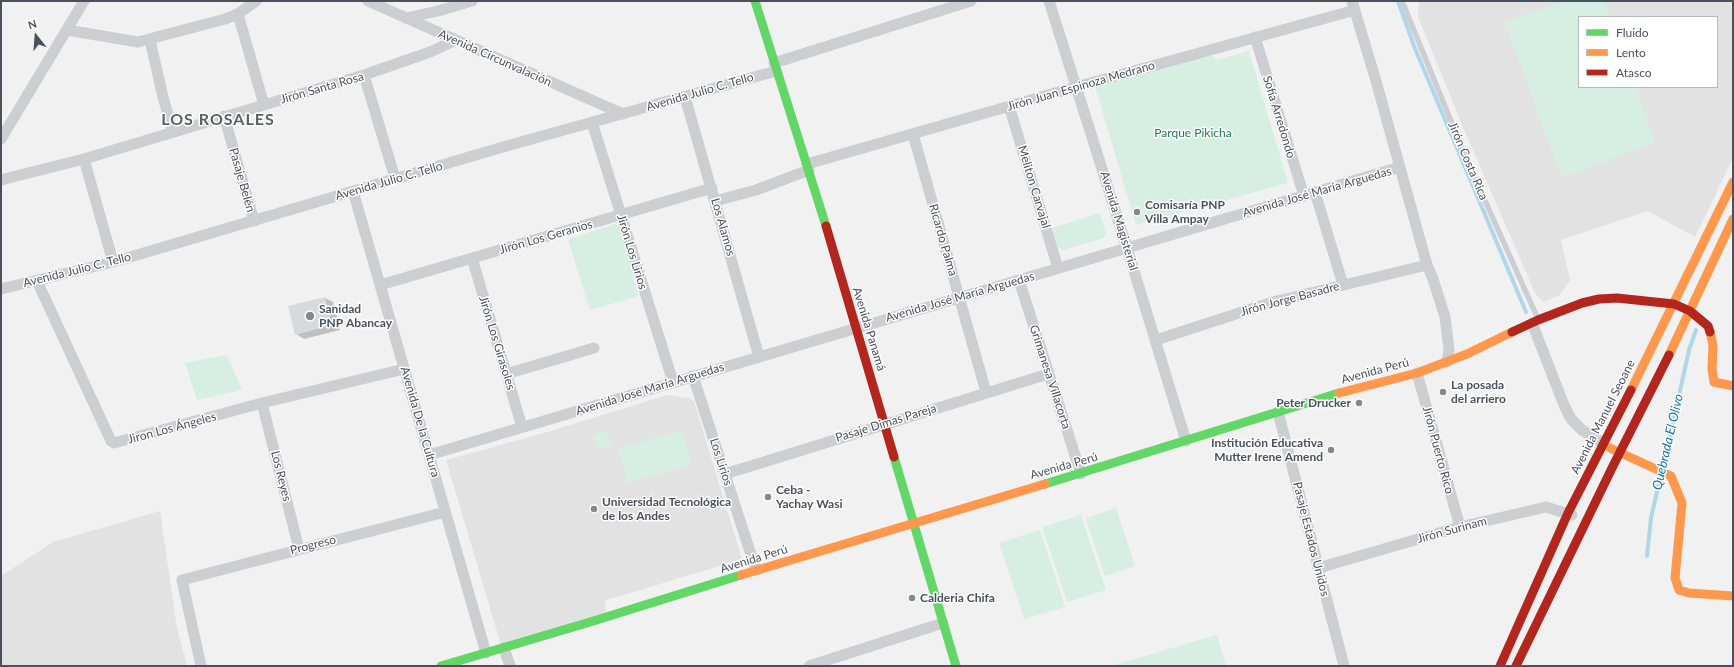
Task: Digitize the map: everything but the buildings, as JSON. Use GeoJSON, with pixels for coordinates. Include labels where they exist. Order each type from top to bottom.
{"type":"FeatureCollection","features":[{"type":"Feature","properties":{"kind":"main road","name":"Avenida Panamá"},"geometry":{"type":"LineString","coordinates":[[755,1],[808,167],[915,523],[956,666]]}},
{"type":"Feature","properties":{"kind":"main road","name":"Avenida Manuel Seoane"},"geometry":{"type":"LineString","coordinates":[[1500,666],[1568,513],[1674,304],[1733,182]]}},
{"type":"Feature","properties":{"kind":"main road"},"geometry":{"type":"LineString","coordinates":[[1516,666],[1690,311],[1733,219]]}},
{"type":"Feature","properties":{"kind":"main road","name":"Avenida Perú"},"geometry":{"type":"LineString","coordinates":[[441,666],[756,570],[1080,474],[1328,396],[1417,373],[1447,362],[1535,321],[1582,303],[1599,299],[1638,299],[1674,304],[1690,311],[1708,326],[1713,345],[1712,368],[1714,382],[1733,386]]}},
{"type":"Feature","properties":{"kind":"main road"},"geometry":{"type":"LineString","coordinates":[[1604,444],[1620,453],[1671,476],[1682,503],[1675,578],[1679,590],[1689,593],[1733,596]]}},
{"type":"Feature","properties":{"kind":"street"},"geometry":{"type":"LineString","coordinates":[[1,139],[68,30],[84,1]]}},
{"type":"Feature","properties":{"kind":"street"},"geometry":{"type":"LineString","coordinates":[[68,30],[138,42],[150,40],[238,14],[256,1]]}},
{"type":"Feature","properties":{"kind":"street","name":"Avenida Circunvalación"},"geometry":{"type":"LineString","coordinates":[[368,1],[623,114]]}},
{"type":"Feature","properties":{"kind":"street"},"geometry":{"type":"LineString","coordinates":[[406,18],[438,11],[471,1]]}},
{"type":"Feature","properties":{"kind":"street","name":"Avenida Julio C. Tello"},"geometry":{"type":"LineString","coordinates":[[1,289],[113,262],[395,178],[685,97],[971,1]]}},
{"type":"Feature","properties":{"kind":"street","name":"Avenida Magisterial"},"geometry":{"type":"LineString","coordinates":[[1049,1],[1128,248],[1186,441]]}},
{"type":"Feature","properties":{"kind":"street"},"geometry":{"type":"LineString","coordinates":[[1353,5],[1427,264],[1445,317],[1449,350],[1447,362]]}},
{"type":"Feature","properties":{"kind":"street","name":"Jirón Juan Espinoza Medrano"},"geometry":{"type":"LineString","coordinates":[[808,167],[1009,106],[1255,37],[1353,5]]}},
{"type":"Feature","properties":{"kind":"street"},"geometry":{"type":"LineString","coordinates":[[238,14],[264,105]]}},
{"type":"Feature","properties":{"kind":"street","name":"Sofía Arredondo"},"geometry":{"type":"LineString","coordinates":[[1255,37],[1304,196]]}},
{"type":"Feature","properties":{"kind":"street"},"geometry":{"type":"LineString","coordinates":[[150,40],[163,97],[173,132]]}},
{"type":"Feature","properties":{"kind":"street","name":"Jirón Santa Rosa"},"geometry":{"type":"LineString","coordinates":[[1,180],[7,180],[84,159],[364,75],[430,52],[456,40]]}},
{"type":"Feature","properties":{"kind":"street"},"geometry":{"type":"LineString","coordinates":[[364,75],[395,178]]}},
{"type":"Feature","properties":{"kind":"street","name":"Los Alamos"},"geometry":{"type":"LineString","coordinates":[[685,97],[759,357]]}},
{"type":"Feature","properties":{"kind":"street","name":"Meliton Carvajal"},"geometry":{"type":"LineString","coordinates":[[1009,106],[1058,268]]}},
{"type":"Feature","properties":{"kind":"street","name":"Pasaje Belén"},"geometry":{"type":"LineString","coordinates":[[224,116],[254,221]]}},
{"type":"Feature","properties":{"kind":"street","name":"Jirón Los Lirios"},"geometry":{"type":"LineString","coordinates":[[592,122],[673,382]]}},
{"type":"Feature","properties":{"kind":"street","name":"Ricardo Palma"},"geometry":{"type":"LineString","coordinates":[[913,134],[986,392]]}},
{"type":"Feature","properties":{"kind":"street"},"geometry":{"type":"LineString","coordinates":[[84,159],[113,262]]}},
{"type":"Feature","properties":{"kind":"street"},"geometry":{"type":"LineString","coordinates":[[715,201],[756,190],[808,167]]}},
{"type":"Feature","properties":{"kind":"street","name":"Avenida José María Arguedas"},"geometry":{"type":"LineString","coordinates":[[429,454],[1400,167]]}},
{"type":"Feature","properties":{"kind":"street","name":"Jirón Los Geranios"},"geometry":{"type":"LineString","coordinates":[[380,285],[712,188]]}},
{"type":"Feature","properties":{"kind":"street","name":"Avenida De la Cultura"},"geometry":{"type":"LineString","coordinates":[[353,191],[486,653]]}},
{"type":"Feature","properties":{"kind":"street"},"geometry":{"type":"LineString","coordinates":[[1315,192],[1343,285]]}},
{"type":"Feature","properties":{"kind":"street","name":"Jirón Los Girasoles"},"geometry":{"type":"LineString","coordinates":[[472,258],[522,427]]}},
{"type":"Feature","properties":{"kind":"street","name":"Jirón Jorge Basadre"},"geometry":{"type":"LineString","coordinates":[[1156,340],[1273,302],[1427,264]]}},
{"type":"Feature","properties":{"kind":"street","name":"Grimanesa Villacorta"},"geometry":{"type":"LineString","coordinates":[[1019,280],[1080,474]]}},
{"type":"Feature","properties":{"kind":"street","name":"Jiron Los Ángeles"},"geometry":{"type":"LineString","coordinates":[[37,281],[111,441],[118,442],[262,403],[404,369]]}},
{"type":"Feature","properties":{"kind":"street","name":"Jirón Costa Rica"},"geometry":{"type":"LineString","coordinates":[[1535,321],[1564,405],[1571,419],[1582,430],[1604,444]]}},
{"type":"Feature","properties":{"kind":"street"},"geometry":{"type":"LineString","coordinates":[[506,374],[594,348]]}},
{"type":"Feature","properties":{"kind":"street","name":"Jirón Puerto Rico"},"geometry":{"type":"LineString","coordinates":[[1417,373],[1460,527]]}},
{"type":"Feature","properties":{"kind":"street","name":"Pasaje Dimas Pareja"},"geometry":{"type":"LineString","coordinates":[[725,474],[1048,374]]}},
{"type":"Feature","properties":{"kind":"street","name":"Los Lirios"},"geometry":{"type":"LineString","coordinates":[[693,376],[756,570]]}},
{"type":"Feature","properties":{"kind":"street","name":"Los Reyes"},"geometry":{"type":"LineString","coordinates":[[262,403],[299,549]]}},
{"type":"Feature","properties":{"kind":"street","name":"Pasaje Estados Unidos"},"geometry":{"type":"LineString","coordinates":[[1278,412],[1344,666]]}},
{"type":"Feature","properties":{"kind":"street","name":"Jirón Surinam"},"geometry":{"type":"LineString","coordinates":[[1318,568],[1460,527],[1546,507],[1568,513],[1586,522]]}},
{"type":"Feature","properties":{"kind":"street","name":"Progreso"},"geometry":{"type":"LineString","coordinates":[[201,666],[182,580],[445,512]]}},
{"type":"Feature","properties":{"kind":"street"},"geometry":{"type":"LineString","coordinates":[[809,666],[943,623]]}},
{"type":"Feature","properties":{"kind":"street"},"geometry":{"type":"LineString","coordinates":[[504,648],[510,666]]}},
{"type":"Feature","properties":{"kind":"lane","name":"Jirón Costa Rica"},"geometry":{"type":"LineString","coordinates":[[1402,1],[1463,151],[1535,321]]}},
{"type":"Feature","properties":{"kind":"shaded area"},"geometry":{"type":"Polygon","coordinates":[[[1419,1],[1733,1],[1733,158],[1695,237],[1648,211],[1561,240],[1570,280],[1560,295],[1543,302],[1536,295],[1465,132],[1418,17],[1419,1]]]}},
{"type":"Feature","properties":{"kind":"shaded area","name":"Universidad Tecnológica de los Andes"},"geometry":{"type":"Polygon","coordinates":[[[667,395],[688,398],[694,401],[742,559],[604,601],[607,613],[501,645],[446,460],[544,433],[667,395]]]}},
{"type":"Feature","properties":{"kind":"shaded area"},"geometry":{"type":"Polygon","coordinates":[[[160,511],[177,628],[187,666],[1,666],[1,576],[53,542],[160,511]]]}},
{"type":"Feature","properties":{"kind":"green space"},"geometry":{"type":"Polygon","coordinates":[[[1563,1],[1604,1],[1610,16],[1578,16],[1578,88],[1635,88],[1655,143],[1561,177],[1505,22],[1563,1]]]}},
{"type":"Feature","properties":{"kind":"green space","name":"Parque Pikicha"},"geometry":{"type":"Polygon","coordinates":[[[1249,51],[1288,183],[1136,225],[1094,83],[1210,54],[1216,60],[1249,51]]]}},
{"type":"Feature","properties":{"kind":"green space"},"geometry":{"type":"Polygon","coordinates":[[[1100,213],[1106,234],[1104,238],[1063,250],[1058,248],[1052,228],[1100,213]]]}},
{"type":"Feature","properties":{"kind":"green space"},"geometry":{"type":"Polygon","coordinates":[[[620,222],[638,296],[590,310],[568,240],[620,222]]]}},
{"type":"Feature","properties":{"kind":"green space"},"geometry":{"type":"Polygon","coordinates":[[[227,355],[242,390],[197,400],[185,363],[227,355]]]}},
{"type":"Feature","properties":{"kind":"green space"},"geometry":{"type":"Polygon","coordinates":[[[682,430],[692,464],[628,483],[618,449],[682,430]]]}},
{"type":"Feature","properties":{"kind":"green space"},"geometry":{"type":"Polygon","coordinates":[[[607,431],[611,444],[598,450],[593,435],[607,431]]]}},
{"type":"Feature","properties":{"kind":"green space"},"geometry":{"type":"Polygon","coordinates":[[[1116,508],[1135,566],[1105,576],[1086,518],[1116,508]]]}},
{"type":"Feature","properties":{"kind":"green space"},"geometry":{"type":"Polygon","coordinates":[[[1081,515],[1106,590],[1067,602],[1042,527],[1081,515]]]}},
{"type":"Feature","properties":{"kind":"green space"},"geometry":{"type":"Polygon","coordinates":[[[1040,530],[1065,607],[1024,619],[999,543],[1040,530]]]}},
{"type":"Feature","properties":{"kind":"green space"},"geometry":{"type":"Polygon","coordinates":[[[1217,635],[1226,666],[1110,666],[1217,635]]]}},
{"type":"Feature","properties":{"kind":"waterway"},"geometry":{"type":"LineString","coordinates":[[1398,1],[1414,46],[1526,312]]}},
{"type":"Feature","properties":{"kind":"waterway","name":"Quebrada El Olivo"},"geometry":{"type":"LineString","coordinates":[[1663,468],[1689,350],[1696,330]]}},
{"type":"Feature","properties":{"kind":"waterway","name":"Quebrada El Olivo"},"geometry":{"type":"LineString","coordinates":[[1647,556],[1651,518],[1661,474]]}},
{"type":"Feature","properties":{"kind":"traffic: fast"},"geometry":{"type":"LineString","coordinates":[[755,1],[826,226]]}},
{"type":"Feature","properties":{"kind":"traffic: fast"},"geometry":{"type":"LineString","coordinates":[[1045,484],[1339,393]]}},
{"type":"Feature","properties":{"kind":"traffic: fast"},"geometry":{"type":"LineString","coordinates":[[894,457],[956,666]]}},
{"type":"Feature","properties":{"kind":"traffic: fast"},"geometry":{"type":"LineString","coordinates":[[441,666],[587,623],[741,575]]}},
{"type":"Feature","properties":{"kind":"traffic: slow"},"geometry":{"type":"LineString","coordinates":[[1631,390],[1733,182]]}},
{"type":"Feature","properties":{"kind":"traffic: slow"},"geometry":{"type":"LineString","coordinates":[[1669,355],[1733,219]]}},
{"type":"Feature","properties":{"kind":"traffic: slow"},"geometry":{"type":"LineString","coordinates":[[1339,393],[1417,373],[1467,354],[1512,332]]}},
{"type":"Feature","properties":{"kind":"traffic: slow"},"geometry":{"type":"LineString","coordinates":[[1710,332],[1713,345],[1712,369],[1714,382],[1733,386]]}},
{"type":"Feature","properties":{"kind":"traffic: slow"},"geometry":{"type":"LineString","coordinates":[[1610,448],[1671,476],[1682,503],[1675,578],[1679,590],[1689,593],[1733,596]]}},
{"type":"Feature","properties":{"kind":"traffic: slow"},"geometry":{"type":"LineString","coordinates":[[741,575],[1045,484]]}},
{"type":"Feature","properties":{"kind":"traffic: jam"},"geometry":{"type":"LineString","coordinates":[[826,226],[894,457]]}},
{"type":"Feature","properties":{"kind":"traffic: jam"},"geometry":{"type":"LineString","coordinates":[[1512,332],[1582,303],[1599,299],[1617,298],[1674,304],[1690,311],[1708,326],[1710,332]]}},
{"type":"Feature","properties":{"kind":"traffic: jam"},"geometry":{"type":"LineString","coordinates":[[1516,666],[1612,468],[1669,355]]}},
{"type":"Feature","properties":{"kind":"traffic: jam"},"geometry":{"type":"LineString","coordinates":[[1500,666],[1568,513],[1631,390]]}},
{"type":"Feature","properties":{"kind":"place","name":"Comisaría PNP Villa Ampay"},"geometry":{"type":"Point","coordinates":[1137,212]}},
{"type":"Feature","properties":{"kind":"place","name":"Sanidad PNP Abancay"},"geometry":{"type":"Point","coordinates":[310,316]}},
{"type":"Feature","properties":{"kind":"place","name":"La posada del arriero"},"geometry":{"type":"Point","coordinates":[1443,392]}},
{"type":"Feature","properties":{"kind":"place","name":"Peter Drucker"},"geometry":{"type":"Point","coordinates":[1359,403]}},
{"type":"Feature","properties":{"kind":"place","name":"Institución Educativa Mutter Irene Amend"},"geometry":{"type":"Point","coordinates":[1331,450]}},
{"type":"Feature","properties":{"kind":"place","name":"Ceba - Yachay Wasi"},"geometry":{"type":"Point","coordinates":[768,497]}},
{"type":"Feature","properties":{"kind":"place","name":"Universidad Tecnológica de los Andes"},"geometry":{"type":"Point","coordinates":[594,509]}},
{"type":"Feature","properties":{"kind":"place","name":"Calderia Chifa"},"geometry":{"type":"Point","coordinates":[912,598]}},
{"type":"Feature","properties":{"kind":"district","name":"LOS ROSALES"},"geometry":{"type":"Point","coordinates":[218,120]}}]}
